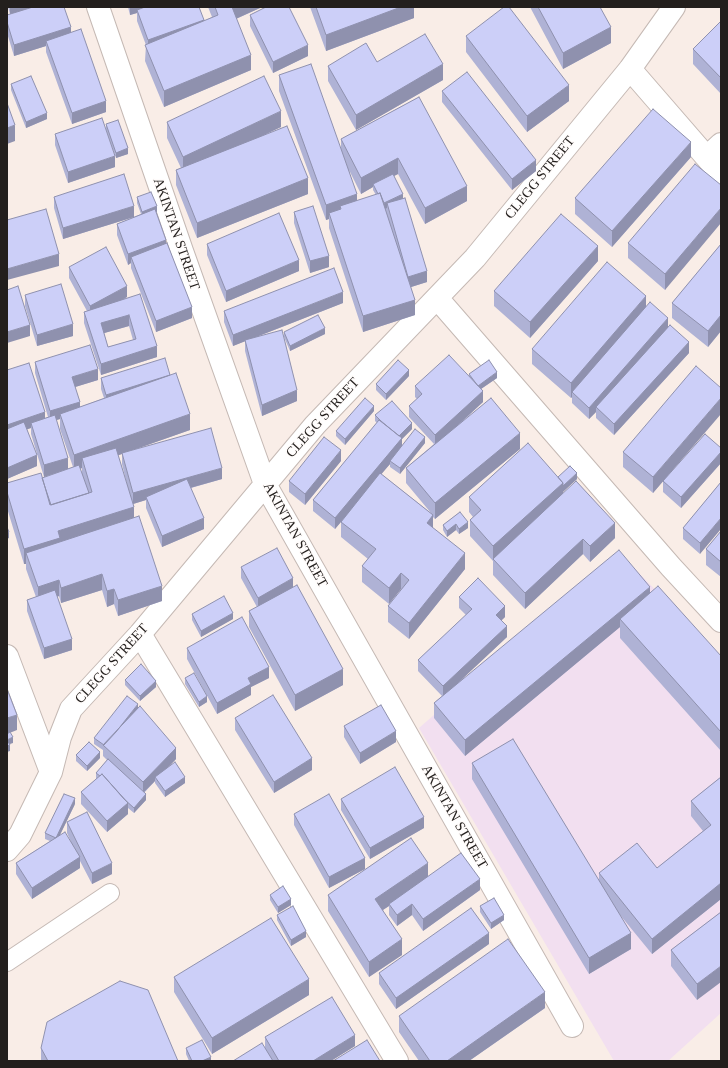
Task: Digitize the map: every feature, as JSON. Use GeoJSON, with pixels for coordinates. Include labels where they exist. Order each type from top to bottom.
{"type":"FeatureCollection","features":[{"type":"Feature","properties":{"kind":"street","name":"AKINTAN STREET"},"geometry":{"type":"LineString","coordinates":[[98,7],[182,251],[265,484],[572,1026]]}},
{"type":"Feature","properties":{"kind":"street","name":"CLEGG STREET"},"geometry":{"type":"LineString","coordinates":[[7,850],[20,835],[51,772],[60,737],[72,709],[140,634],[315,425],[475,258],[630,69],[674,7]]}},
{"type":"Feature","properties":{"kind":"street"},"geometry":{"type":"LineString","coordinates":[[630,69],[714,151],[721,174]]}},
{"type":"Feature","properties":{"kind":"street"},"geometry":{"type":"LineString","coordinates":[[437,298],[671,567],[721,620]]}},
{"type":"Feature","properties":{"kind":"street"},"geometry":{"type":"LineString","coordinates":[[140,634],[397,1061]]}},
{"type":"Feature","properties":{"kind":"street"},"geometry":{"type":"LineString","coordinates":[[7,656],[51,772]]}},
{"type":"Feature","properties":{"kind":"lane"},"geometry":{"type":"LineString","coordinates":[[7,962],[110,893]]}},
{"type":"Feature","properties":{"kind":"shaded area"},"geometry":{"type":"Polygon","coordinates":[[[619,553],[721,656],[721,1013],[668,1061],[614,1061],[419,728],[619,553]]]}},
{"type":"Feature","properties":{"kind":"building"},"geometry":{"type":"Polygon","coordinates":[[[33,7],[64,7],[71,27],[14,45],[7,22],[7,15],[33,7]]]}},
{"type":"Feature","properties":{"kind":"building"},"geometry":{"type":"Polygon","coordinates":[[[145,7],[199,7],[204,20],[148,40],[137,10],[145,7]]]}},
{"type":"Feature","properties":{"kind":"building"},"geometry":{"type":"Polygon","coordinates":[[[215,7],[232,7],[251,55],[164,91],[145,45],[218,15],[215,7]]]}},
{"type":"Feature","properties":{"kind":"building"},"geometry":{"type":"Polygon","coordinates":[[[266,7],[289,7],[308,45],[273,62],[250,15],[266,7]]]}},
{"type":"Feature","properties":{"kind":"building"},"geometry":{"type":"Polygon","coordinates":[[[316,7],[401,7],[326,35],[316,7]]]}},
{"type":"Feature","properties":{"kind":"building"},"geometry":{"type":"Polygon","coordinates":[[[504,7],[509,7],[569,85],[527,116],[466,36],[504,7]]]}},
{"type":"Feature","properties":{"kind":"building"},"geometry":{"type":"Polygon","coordinates":[[[538,7],[600,7],[611,27],[563,53],[538,7]]]}},
{"type":"Feature","properties":{"kind":"building"},"geometry":{"type":"Polygon","coordinates":[[[721,21],[721,78],[693,49],[721,21]]]}},
{"type":"Feature","properties":{"kind":"building"},"geometry":{"type":"Polygon","coordinates":[[[81,29],[106,101],[72,113],[46,41],[81,29]]]}},
{"type":"Feature","properties":{"kind":"building"},"geometry":{"type":"Polygon","coordinates":[[[425,34],[443,64],[356,115],[328,66],[366,43],[377,62],[425,34]]]}},
{"type":"Feature","properties":{"kind":"building"},"geometry":{"type":"Polygon","coordinates":[[[311,64],[357,194],[326,205],[279,75],[311,64]]]}},
{"type":"Feature","properties":{"kind":"building"},"geometry":{"type":"Polygon","coordinates":[[[467,72],[536,160],[512,179],[442,91],[467,72]]]}},
{"type":"Feature","properties":{"kind":"building"},"geometry":{"type":"Polygon","coordinates":[[[31,76],[47,113],[26,122],[11,84],[31,76]]]}},
{"type":"Feature","properties":{"kind":"building"},"geometry":{"type":"Polygon","coordinates":[[[264,76],[281,111],[183,157],[167,122],[264,76]]]}},
{"type":"Feature","properties":{"kind":"building"},"geometry":{"type":"Polygon","coordinates":[[[419,97],[467,186],[425,208],[398,158],[361,178],[341,139],[419,97]]]}},
{"type":"Feature","properties":{"kind":"building"},"geometry":{"type":"Polygon","coordinates":[[[7,103],[15,125],[7,128],[7,103]]]}},
{"type":"Feature","properties":{"kind":"building"},"geometry":{"type":"Polygon","coordinates":[[[653,109],[691,142],[612,231],[575,198],[653,109]]]}},
{"type":"Feature","properties":{"kind":"building"},"geometry":{"type":"Polygon","coordinates":[[[102,118],[115,156],[68,172],[55,134],[102,118]]]}},
{"type":"Feature","properties":{"kind":"building"},"geometry":{"type":"Polygon","coordinates":[[[118,120],[128,148],[116,153],[106,124],[118,120]]]}},
{"type":"Feature","properties":{"kind":"building"},"geometry":{"type":"Polygon","coordinates":[[[287,126],[308,178],[197,223],[176,170],[287,126]]]}},
{"type":"Feature","properties":{"kind":"building"},"geometry":{"type":"Polygon","coordinates":[[[695,164],[721,185],[721,208],[665,274],[628,243],[695,164]]]}},
{"type":"Feature","properties":{"kind":"building"},"geometry":{"type":"Polygon","coordinates":[[[124,174],[134,206],[63,228],[54,197],[124,174]]]}},
{"type":"Feature","properties":{"kind":"building"},"geometry":{"type":"Polygon","coordinates":[[[393,174],[403,194],[384,203],[380,193],[378,194],[373,184],[393,174]]]}},
{"type":"Feature","properties":{"kind":"building"},"geometry":{"type":"Polygon","coordinates":[[[151,192],[157,206],[142,212],[137,197],[151,192]]]}},
{"type":"Feature","properties":{"kind":"building"},"geometry":{"type":"Polygon","coordinates":[[[380,193],[415,300],[363,316],[329,213],[341,209],[340,206],[380,193]]]}},
{"type":"Feature","properties":{"kind":"building"},"geometry":{"type":"Polygon","coordinates":[[[405,198],[427,271],[408,277],[387,203],[405,198]]]}},
{"type":"Feature","properties":{"kind":"building"},"geometry":{"type":"Polygon","coordinates":[[[313,206],[329,256],[310,261],[294,212],[313,206]]]}},
{"type":"Feature","properties":{"kind":"building"},"geometry":{"type":"Polygon","coordinates":[[[46,209],[59,254],[7,269],[7,220],[46,209]]]}},
{"type":"Feature","properties":{"kind":"building"},"geometry":{"type":"Polygon","coordinates":[[[155,209],[166,240],[128,254],[117,224],[155,209]]]}},
{"type":"Feature","properties":{"kind":"building"},"geometry":{"type":"Polygon","coordinates":[[[279,213],[299,260],[226,291],[207,244],[279,213]]]}},
{"type":"Feature","properties":{"kind":"building"},"geometry":{"type":"Polygon","coordinates":[[[561,214],[598,246],[530,322],[494,291],[561,214]]]}},
{"type":"Feature","properties":{"kind":"building"},"geometry":{"type":"Polygon","coordinates":[[[167,243],[192,307],[156,321],[131,257],[167,243]]]}},
{"type":"Feature","properties":{"kind":"building"},"geometry":{"type":"Polygon","coordinates":[[[721,244],[721,315],[708,331],[672,303],[721,244]]]}},
{"type":"Feature","properties":{"kind":"building"},"geometry":{"type":"Polygon","coordinates":[[[106,247],[127,286],[90,306],[69,267],[106,247]]]}},
{"type":"Feature","properties":{"kind":"building"},"geometry":{"type":"Polygon","coordinates":[[[607,262],[646,296],[571,383],[532,349],[607,262]]]}},
{"type":"Feature","properties":{"kind":"building"},"geometry":{"type":"Polygon","coordinates":[[[334,268],[343,292],[233,335],[224,311],[334,268]]]}},
{"type":"Feature","properties":{"kind":"building"},"geometry":{"type":"Polygon","coordinates":[[[61,284],[73,324],[37,335],[25,295],[61,284]]]}},
{"type":"Feature","properties":{"kind":"building"},"geometry":{"type":"Polygon","coordinates":[[[18,286],[30,325],[7,332],[7,290],[18,286]]]}},
{"type":"Feature","properties":{"kind":"building"},"geometry":{"type":"Polygon","coordinates":[[[140,294],[157,346],[101,364],[84,312],[140,294]],[[129,315],[101,323],[108,347],[136,339],[129,315]]]}},
{"type":"Feature","properties":{"kind":"building"},"geometry":{"type":"Polygon","coordinates":[[[650,302],[668,318],[589,408],[572,392],[650,302]]]}},
{"type":"Feature","properties":{"kind":"building"},"geometry":{"type":"Polygon","coordinates":[[[318,315],[325,328],[290,346],[284,332],[318,315]]]}},
{"type":"Feature","properties":{"kind":"building"},"geometry":{"type":"Polygon","coordinates":[[[670,325],[689,342],[614,424],[596,407],[670,325]]]}},
{"type":"Feature","properties":{"kind":"building"},"geometry":{"type":"Polygon","coordinates":[[[282,330],[297,390],[262,405],[245,340],[282,330]]]}},
{"type":"Feature","properties":{"kind":"building"},"geometry":{"type":"Polygon","coordinates":[[[90,345],[98,369],[72,377],[80,402],[50,411],[35,362],[90,345]]]}},
{"type":"Feature","properties":{"kind":"building"},"geometry":{"type":"Polygon","coordinates":[[[449,355],[483,391],[435,435],[409,406],[422,394],[415,386],[449,355]]]}},
{"type":"Feature","properties":{"kind":"building"},"geometry":{"type":"Polygon","coordinates":[[[165,358],[170,375],[106,395],[101,378],[165,358]]]}},
{"type":"Feature","properties":{"kind":"building"},"geometry":{"type":"Polygon","coordinates":[[[398,360],[409,370],[386,394],[376,384],[398,360]]]}},
{"type":"Feature","properties":{"kind":"building"},"geometry":{"type":"Polygon","coordinates":[[[489,360],[497,372],[478,386],[469,374],[489,360]]]}},
{"type":"Feature","properties":{"kind":"building"},"geometry":{"type":"Polygon","coordinates":[[[29,363],[45,412],[7,425],[7,370],[29,363]]]}},
{"type":"Feature","properties":{"kind":"building"},"geometry":{"type":"Polygon","coordinates":[[[696,366],[721,388],[721,398],[653,477],[623,452],[696,366]]]}},
{"type":"Feature","properties":{"kind":"building"},"geometry":{"type":"Polygon","coordinates":[[[176,373],[190,414],[74,455],[60,414],[176,373]]]}},
{"type":"Feature","properties":{"kind":"building"},"geometry":{"type":"Polygon","coordinates":[[[365,398],[374,406],[345,439],[336,431],[365,398]]]}},
{"type":"Feature","properties":{"kind":"building"},"geometry":{"type":"Polygon","coordinates":[[[491,398],[520,433],[435,503],[406,468],[491,398]]]}},
{"type":"Feature","properties":{"kind":"building"},"geometry":{"type":"Polygon","coordinates":[[[392,401],[412,423],[399,436],[375,415],[392,401]]]}},
{"type":"Feature","properties":{"kind":"building"},"geometry":{"type":"Polygon","coordinates":[[[55,415],[68,458],[44,465],[31,423],[55,415]]]}},
{"type":"Feature","properties":{"kind":"building"},"geometry":{"type":"Polygon","coordinates":[[[379,420],[402,438],[335,518],[313,500],[379,420]]]}},
{"type":"Feature","properties":{"kind":"building"},"geometry":{"type":"Polygon","coordinates":[[[24,422],[37,455],[7,468],[7,429],[24,422]]]}},
{"type":"Feature","properties":{"kind":"building"},"geometry":{"type":"Polygon","coordinates":[[[211,428],[222,468],[133,493],[122,453],[211,428]]]}},
{"type":"Feature","properties":{"kind":"building"},"geometry":{"type":"Polygon","coordinates":[[[415,429],[425,437],[400,468],[390,461],[415,429]]]}},
{"type":"Feature","properties":{"kind":"building"},"geometry":{"type":"Polygon","coordinates":[[[705,434],[721,448],[721,452],[681,497],[663,481],[705,434]]]}},
{"type":"Feature","properties":{"kind":"building"},"geometry":{"type":"Polygon","coordinates":[[[324,437],[341,450],[305,494],[289,481],[324,437]]]}},
{"type":"Feature","properties":{"kind":"building"},"geometry":{"type":"Polygon","coordinates":[[[528,443],[563,483],[493,546],[470,520],[481,510],[469,497],[528,443]]]}},
{"type":"Feature","properties":{"kind":"building"},"geometry":{"type":"Polygon","coordinates":[[[116,448],[134,507],[58,531],[60,538],[24,549],[7,492],[7,483],[41,473],[50,505],[92,492],[82,458],[116,448]]]}},
{"type":"Feature","properties":{"kind":"building"},"geometry":{"type":"Polygon","coordinates":[[[79,465],[89,493],[51,505],[42,478],[79,465]]]}},
{"type":"Feature","properties":{"kind":"building"},"geometry":{"type":"Polygon","coordinates":[[[570,466],[577,473],[563,486],[563,483],[558,477],[570,466]]]}},
{"type":"Feature","properties":{"kind":"building"},"geometry":{"type":"Polygon","coordinates":[[[380,473],[433,515],[427,523],[465,553],[409,623],[388,606],[409,580],[401,573],[389,588],[362,566],[376,549],[341,522],[380,473]]]}},
{"type":"Feature","properties":{"kind":"building"},"geometry":{"type":"Polygon","coordinates":[[[187,479],[204,518],[162,536],[146,497],[187,479]]]}},
{"type":"Feature","properties":{"kind":"building"},"geometry":{"type":"Polygon","coordinates":[[[576,481],[615,523],[590,546],[583,539],[525,593],[493,559],[576,481]]]}},
{"type":"Feature","properties":{"kind":"building"},"geometry":{"type":"Polygon","coordinates":[[[721,482],[721,518],[700,543],[683,528],[721,482]]]}},
{"type":"Feature","properties":{"kind":"building"},"geometry":{"type":"Polygon","coordinates":[[[460,512],[468,522],[459,529],[456,524],[447,531],[443,525],[460,512]]]}},
{"type":"Feature","properties":{"kind":"building"},"geometry":{"type":"Polygon","coordinates":[[[139,516],[162,586],[118,600],[114,589],[107,591],[102,574],[61,588],[59,580],[38,587],[26,553],[139,516]]]}},
{"type":"Feature","properties":{"kind":"building"},"geometry":{"type":"Polygon","coordinates":[[[721,531],[721,562],[706,549],[721,531]]]}},
{"type":"Feature","properties":{"kind":"building"},"geometry":{"type":"Polygon","coordinates":[[[277,548],[293,578],[258,598],[241,567],[277,548]]]}},
{"type":"Feature","properties":{"kind":"building"},"geometry":{"type":"Polygon","coordinates":[[[619,550],[650,587],[465,740],[434,703],[619,550]]]}},
{"type":"Feature","properties":{"kind":"building"},"geometry":{"type":"Polygon","coordinates":[[[478,578],[505,606],[496,615],[507,626],[443,686],[418,660],[472,609],[459,597],[478,578]]]}},
{"type":"Feature","properties":{"kind":"building"},"geometry":{"type":"Polygon","coordinates":[[[297,585],[343,669],[295,695],[249,611],[297,585]]]}},
{"type":"Feature","properties":{"kind":"building"},"geometry":{"type":"Polygon","coordinates":[[[658,586],[721,656],[721,732],[620,619],[658,586]]]}},
{"type":"Feature","properties":{"kind":"building"},"geometry":{"type":"Polygon","coordinates":[[[55,590],[72,639],[44,648],[27,600],[55,590]]]}},
{"type":"Feature","properties":{"kind":"building"},"geometry":{"type":"Polygon","coordinates":[[[224,596],[233,613],[201,631],[192,614],[224,596]]]}},
{"type":"Feature","properties":{"kind":"building"},"geometry":{"type":"Polygon","coordinates":[[[242,617],[269,667],[248,678],[251,684],[217,703],[187,648],[242,617]]]}},
{"type":"Feature","properties":{"kind":"building"},"geometry":{"type":"Polygon","coordinates":[[[141,664],[156,681],[140,696],[125,680],[141,664]]]}},
{"type":"Feature","properties":{"kind":"building"},"geometry":{"type":"Polygon","coordinates":[[[194,673],[207,696],[199,702],[185,678],[194,673]]]}},
{"type":"Feature","properties":{"kind":"building"},"geometry":{"type":"Polygon","coordinates":[[[7,689],[17,715],[7,718],[7,689]]]}},
{"type":"Feature","properties":{"kind":"building"},"geometry":{"type":"Polygon","coordinates":[[[273,695],[312,758],[274,782],[235,718],[273,695]]]}},
{"type":"Feature","properties":{"kind":"building"},"geometry":{"type":"Polygon","coordinates":[[[127,696],[138,704],[104,745],[94,738],[127,696]]]}},
{"type":"Feature","properties":{"kind":"building"},"geometry":{"type":"Polygon","coordinates":[[[381,705],[396,731],[360,753],[344,726],[381,705]]]}},
{"type":"Feature","properties":{"kind":"building"},"geometry":{"type":"Polygon","coordinates":[[[140,706],[176,748],[143,782],[103,745],[140,706]]]}},
{"type":"Feature","properties":{"kind":"building"},"geometry":{"type":"Polygon","coordinates":[[[10,732],[13,737],[7,740],[7,734],[10,732]]]}},
{"type":"Feature","properties":{"kind":"building"},"geometry":{"type":"Polygon","coordinates":[[[513,739],[631,933],[589,958],[472,763],[513,739]]]}},
{"type":"Feature","properties":{"kind":"building"},"geometry":{"type":"Polygon","coordinates":[[[89,742],[100,752],[87,766],[76,755],[89,742]]]}},
{"type":"Feature","properties":{"kind":"building"},"geometry":{"type":"Polygon","coordinates":[[[108,759],[146,794],[134,808],[102,774],[100,776],[96,773],[108,759]]]}},
{"type":"Feature","properties":{"kind":"building"},"geometry":{"type":"Polygon","coordinates":[[[175,762],[185,777],[165,791],[155,777],[175,762]]]}},
{"type":"Feature","properties":{"kind":"building"},"geometry":{"type":"Polygon","coordinates":[[[395,767],[424,817],[370,848],[341,799],[395,767]]]}},
{"type":"Feature","properties":{"kind":"building"},"geometry":{"type":"Polygon","coordinates":[[[102,774],[128,803],[107,821],[81,792],[102,774]]]}},
{"type":"Feature","properties":{"kind":"building"},"geometry":{"type":"Polygon","coordinates":[[[721,777],[721,883],[652,939],[599,873],[637,843],[657,868],[711,825],[691,801],[721,777]]]}},
{"type":"Feature","properties":{"kind":"building"},"geometry":{"type":"Polygon","coordinates":[[[64,794],[75,798],[56,838],[45,833],[64,794]]]}},
{"type":"Feature","properties":{"kind":"building"},"geometry":{"type":"Polygon","coordinates":[[[329,794],[365,858],[329,877],[294,814],[329,794]]]}},
{"type":"Feature","properties":{"kind":"building"},"geometry":{"type":"Polygon","coordinates":[[[87,812],[112,863],[92,873],[67,822],[87,812]]]}},
{"type":"Feature","properties":{"kind":"building"},"geometry":{"type":"Polygon","coordinates":[[[65,832],[80,857],[32,888],[16,863],[65,832]]]}},
{"type":"Feature","properties":{"kind":"building"},"geometry":{"type":"Polygon","coordinates":[[[411,838],[428,863],[375,899],[402,939],[369,962],[328,895],[411,838]]]}},
{"type":"Feature","properties":{"kind":"building"},"geometry":{"type":"Polygon","coordinates":[[[461,853],[480,879],[423,919],[412,904],[397,915],[389,904],[461,853]]]}},
{"type":"Feature","properties":{"kind":"building"},"geometry":{"type":"Polygon","coordinates":[[[283,886],[291,899],[278,907],[270,895],[283,886]]]}},
{"type":"Feature","properties":{"kind":"building"},"geometry":{"type":"Polygon","coordinates":[[[494,898],[504,915],[491,923],[480,906],[494,898]]]}},
{"type":"Feature","properties":{"kind":"building"},"geometry":{"type":"Polygon","coordinates":[[[293,906],[306,931],[291,940],[277,915],[293,906]]]}},
{"type":"Feature","properties":{"kind":"building"},"geometry":{"type":"Polygon","coordinates":[[[471,908],[489,933],[396,998],[379,973],[471,908]]]}},
{"type":"Feature","properties":{"kind":"building"},"geometry":{"type":"Polygon","coordinates":[[[721,912],[721,966],[697,984],[671,950],[721,912]]]}},
{"type":"Feature","properties":{"kind":"building"},"geometry":{"type":"Polygon","coordinates":[[[271,918],[309,979],[212,1038],[174,977],[271,918]]]}},
{"type":"Feature","properties":{"kind":"building"},"geometry":{"type":"Polygon","coordinates":[[[508,939],[545,992],[447,1061],[430,1061],[399,1016],[508,939]]]}},
{"type":"Feature","properties":{"kind":"building"},"geometry":{"type":"Polygon","coordinates":[[[120,981],[148,990],[178,1061],[48,1061],[41,1048],[47,1022],[120,981]]]}},
{"type":"Feature","properties":{"kind":"building"},"geometry":{"type":"Polygon","coordinates":[[[332,997],[355,1035],[313,1061],[279,1061],[265,1037],[332,997]]]}},
{"type":"Feature","properties":{"kind":"building"},"geometry":{"type":"Polygon","coordinates":[[[202,1040],[211,1057],[202,1061],[192,1061],[186,1048],[202,1040]]]}},
{"type":"Feature","properties":{"kind":"building"},"geometry":{"type":"Polygon","coordinates":[[[367,1040],[380,1061],[333,1061],[367,1040]]]}},
{"type":"Feature","properties":{"kind":"building"},"geometry":{"type":"Polygon","coordinates":[[[262,1043],[273,1061],[233,1061],[262,1043]]]}}]}
